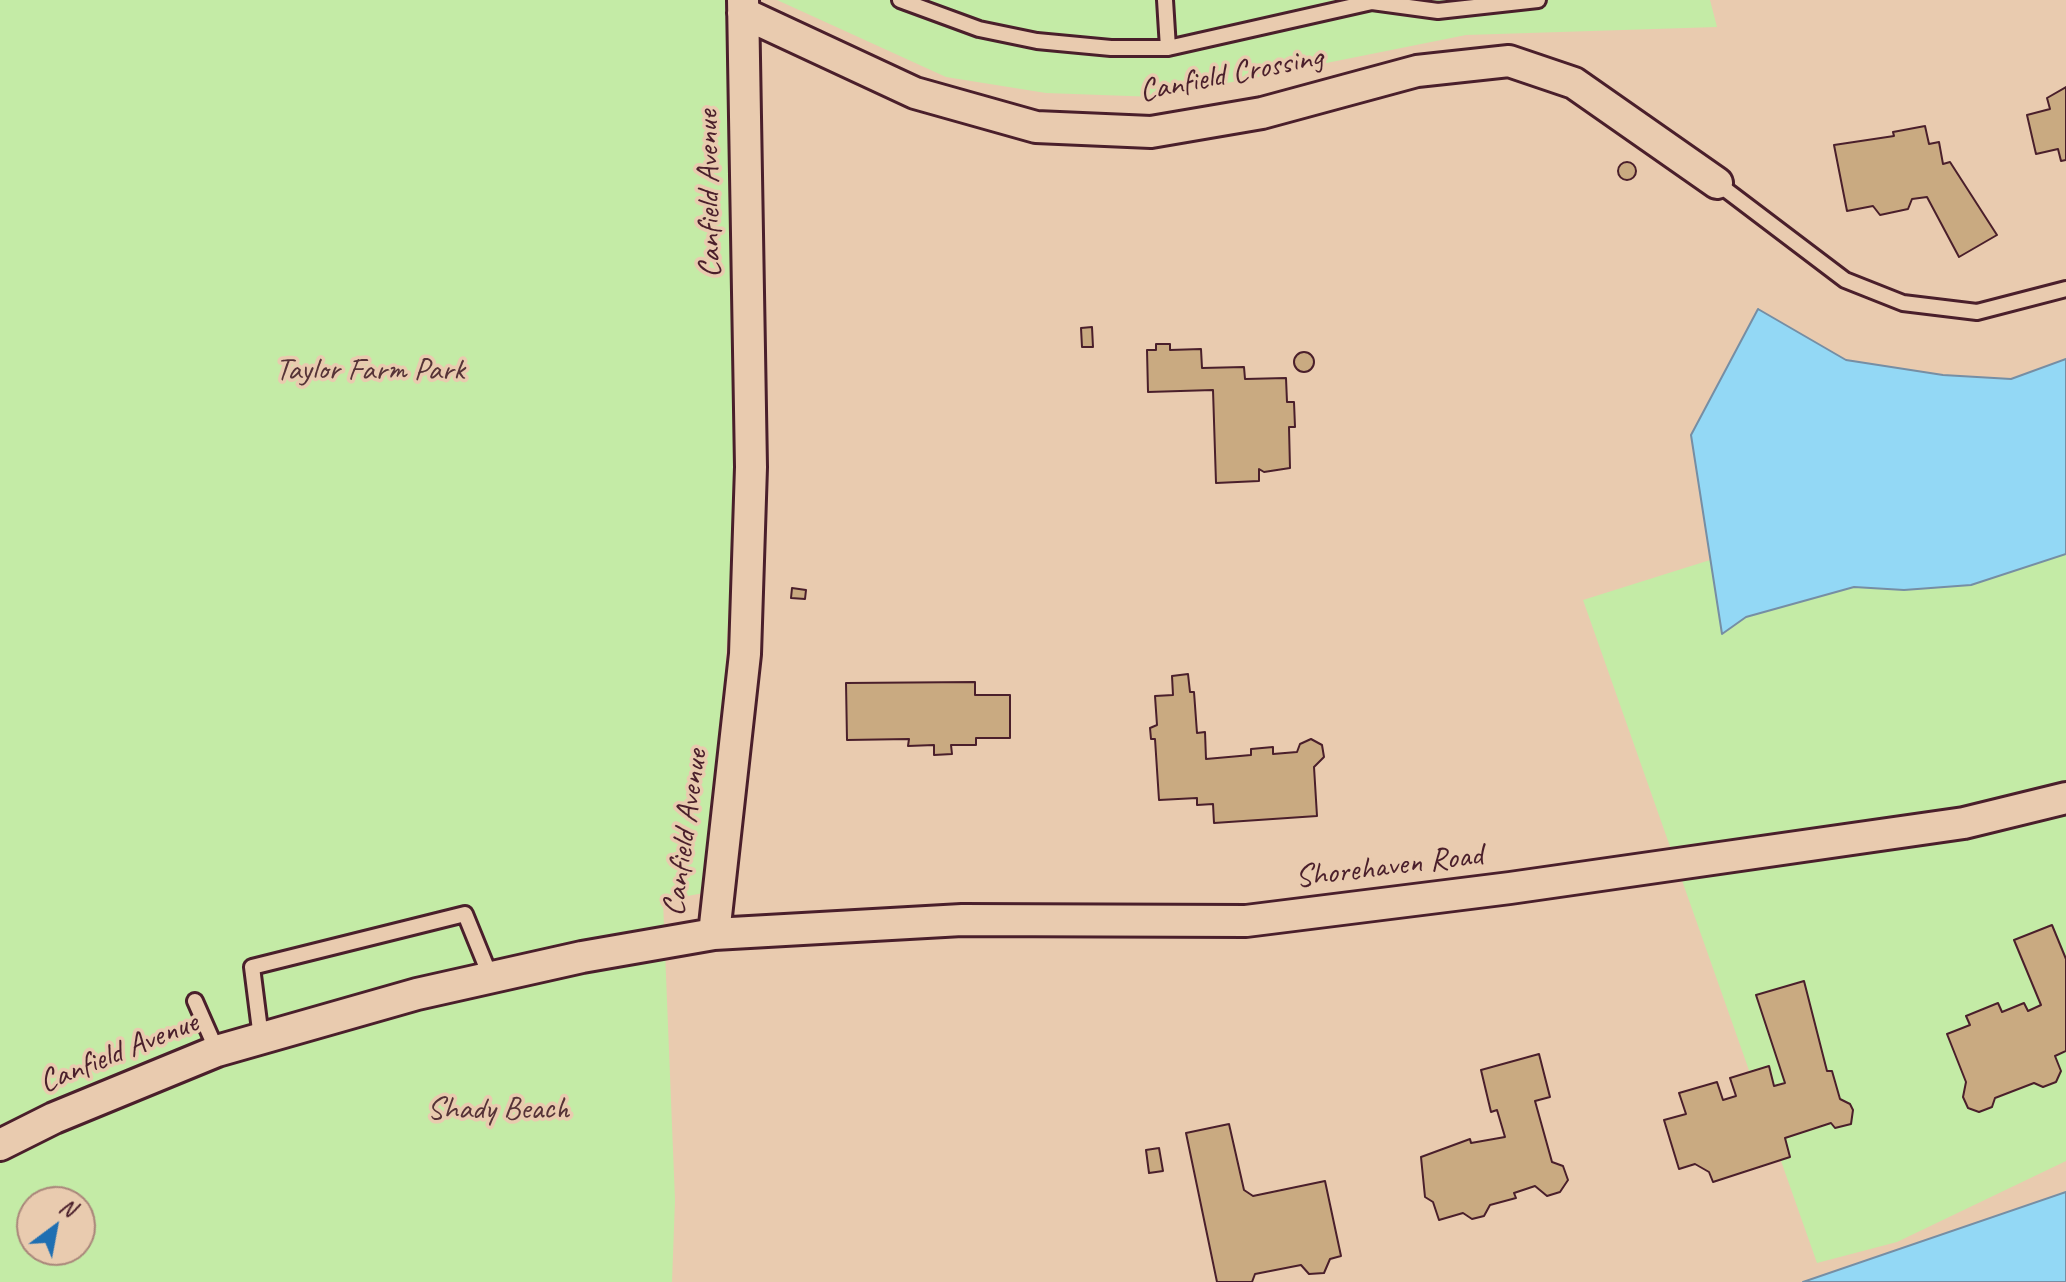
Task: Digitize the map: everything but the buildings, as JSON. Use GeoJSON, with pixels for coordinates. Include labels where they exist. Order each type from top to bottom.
{"type":"FeatureCollection","features":[{"type":"Feature","properties":{"kind":"street","name":"Canfield Crossing"},"geometry":{"type":"LineString","coordinates":[[743,6],[915,93],[1036,127],[1151,132],[1262,113],[1417,71],[1509,61],[1574,83],[1717,183]]}},
{"type":"Feature","properties":{"kind":"street","name":"Canfield Avenue"},"geometry":{"type":"LineString","coordinates":[[0,1145],[54,1118],[217,1051],[491,978],[714,934],[746,622],[751,467],[743,6]]}},
{"type":"Feature","properties":{"kind":"street","name":"Shorehaven Road"},"geometry":{"type":"LineString","coordinates":[[714,934],[962,920],[1246,921],[1510,888],[1964,823],[2066,798]]}},
{"type":"Feature","properties":{"kind":"lane"},"geometry":{"type":"LineString","coordinates":[[900,0],[979,29],[1037,41],[1168,48],[1372,2],[1438,11],[1538,0]]}},
{"type":"Feature","properties":{"kind":"lane"},"geometry":{"type":"LineString","coordinates":[[1165,0],[1168,48]]}},
{"type":"Feature","properties":{"kind":"lane"},"geometry":{"type":"LineString","coordinates":[[1717,183],[1845,280],[1903,303],[1977,312],[2066,289]]}},
{"type":"Feature","properties":{"kind":"lane"},"geometry":{"type":"LineString","coordinates":[[261,1038],[252,967],[465,914],[491,978]]}},
{"type":"Feature","properties":{"kind":"lane"},"geometry":{"type":"LineString","coordinates":[[195,1001],[217,1051]]}},
{"type":"Feature","properties":{"kind":"green space","name":"Taylor Farm Park"},"geometry":{"type":"Polygon","coordinates":[[[0,0],[754,0],[734,514],[713,891],[663,901],[675,1200],[672,1282],[0,1282],[0,0]]]}},
{"type":"Feature","properties":{"kind":"green space"},"geometry":{"type":"Polygon","coordinates":[[[777,0],[1710,0],[1717,27],[1466,35],[1157,97],[1046,93],[946,77],[777,0]]]}},
{"type":"Feature","properties":{"kind":"green space"},"geometry":{"type":"Polygon","coordinates":[[[2066,448],[2066,1161],[1897,1242],[1817,1263],[1583,600],[2066,448]]]}},
{"type":"Feature","properties":{"kind":"water"},"geometry":{"type":"Polygon","coordinates":[[[1758,309],[1846,360],[1943,375],[2011,379],[2066,359],[2066,554],[1971,585],[1904,590],[1854,587],[1746,617],[1722,634],[1691,435],[1758,309]]]}},
{"type":"Feature","properties":{"kind":"water"},"geometry":{"type":"Polygon","coordinates":[[[2066,1192],[2066,1282],[1803,1282],[2066,1192]]]}},
{"type":"Feature","properties":{"kind":"park label","name":"Shady Beach"},"geometry":{"type":"Point","coordinates":[498,1110]}}]}
